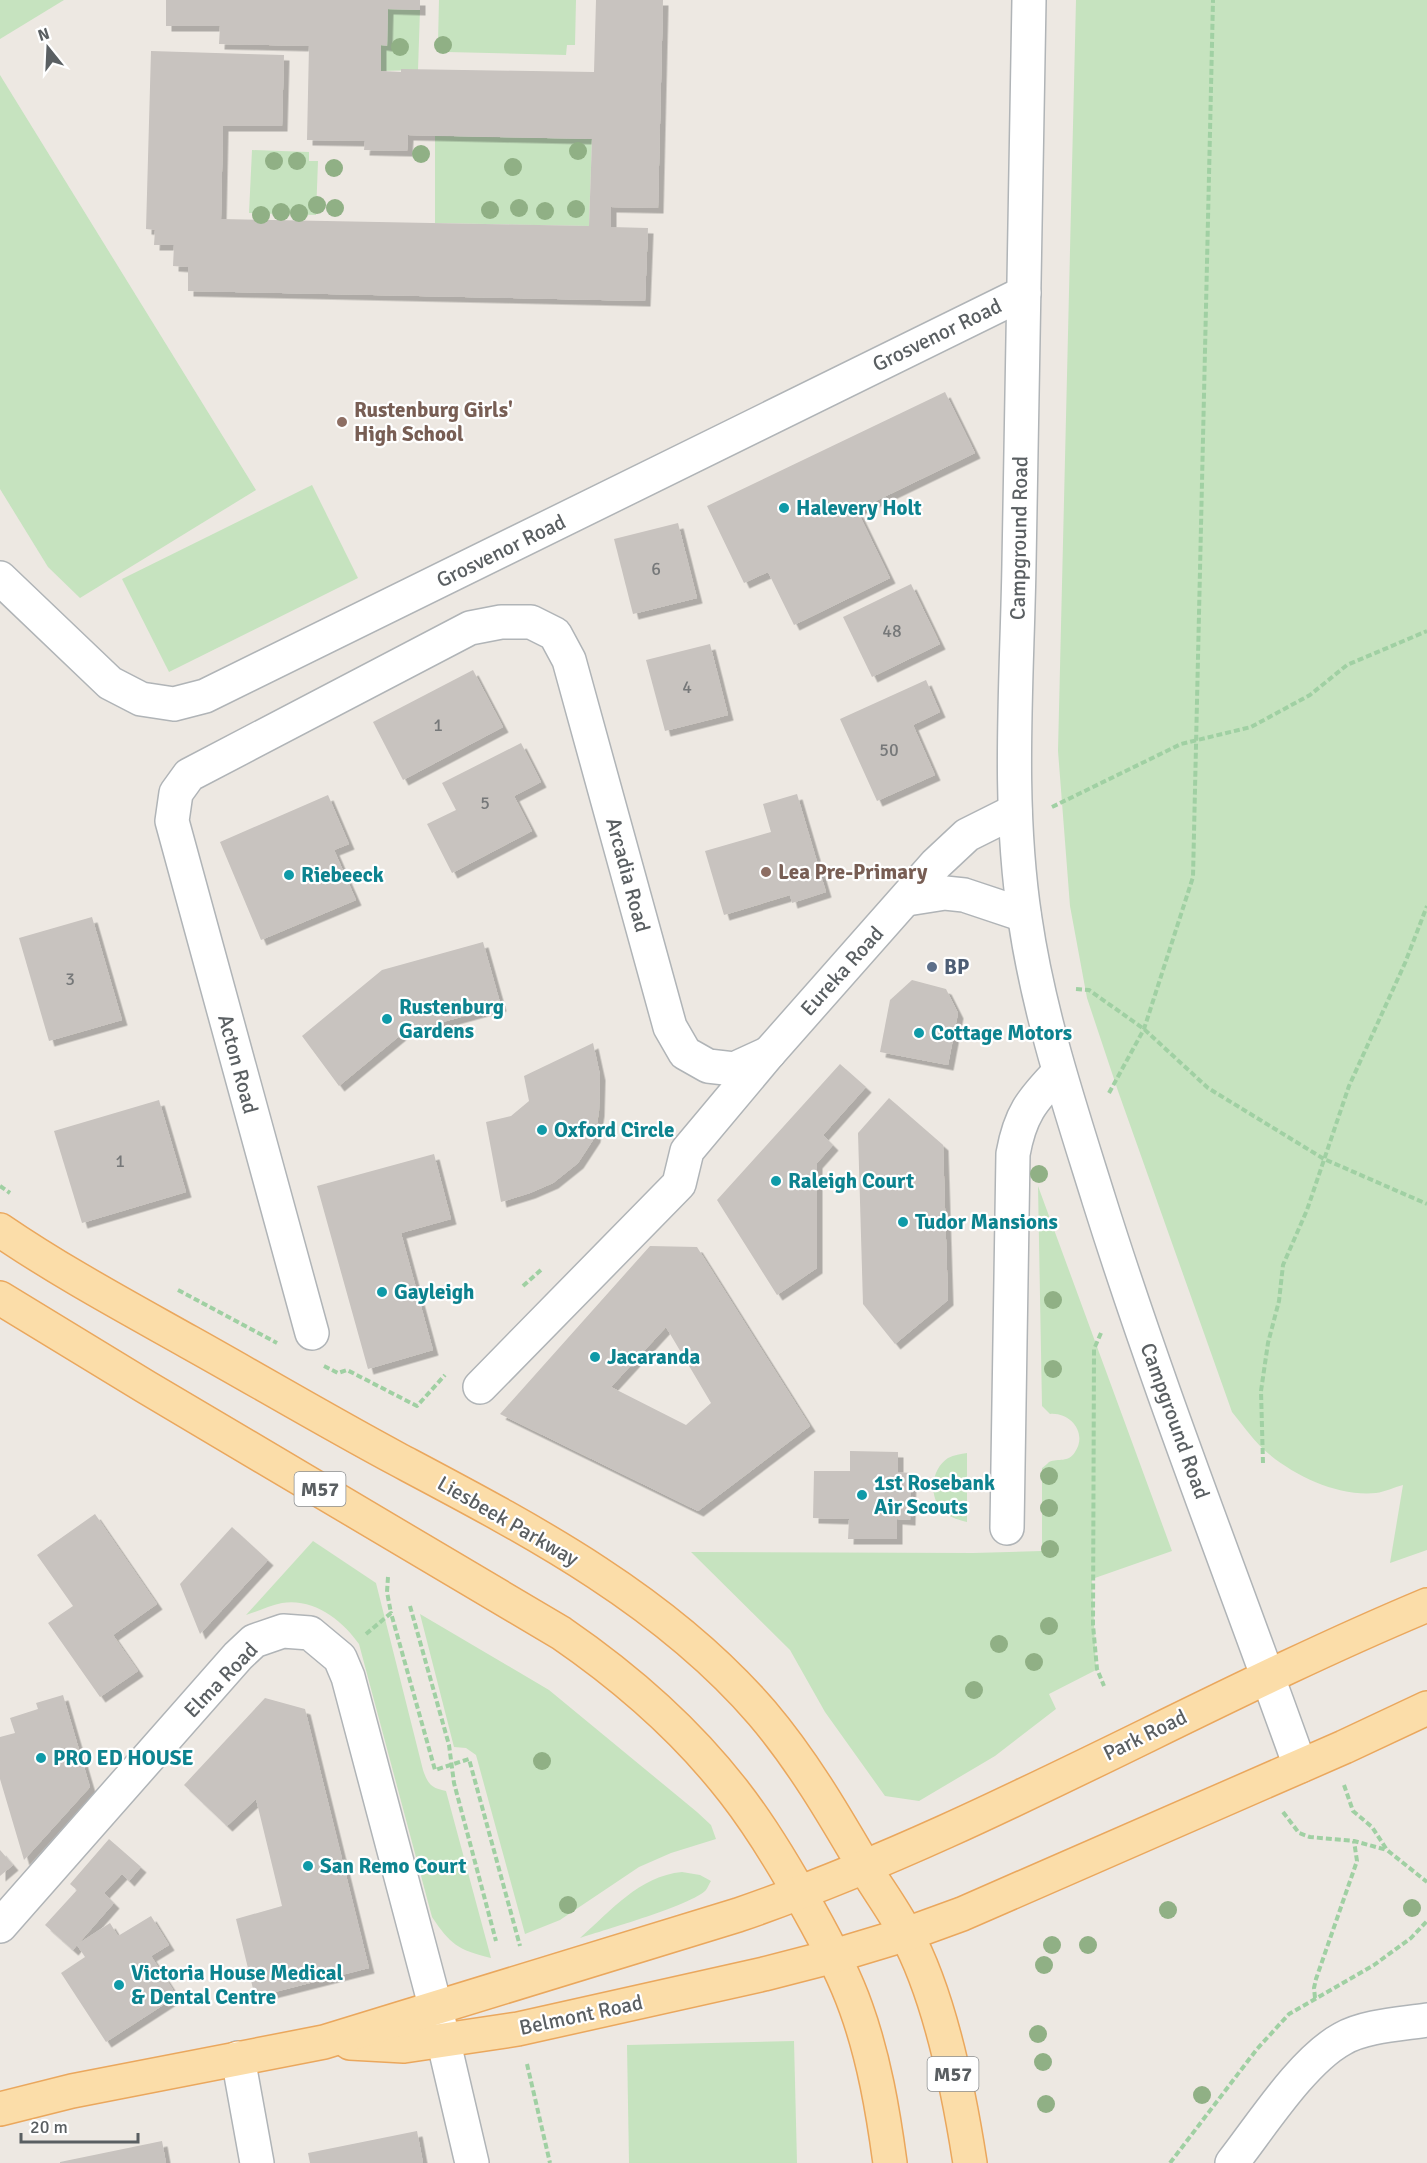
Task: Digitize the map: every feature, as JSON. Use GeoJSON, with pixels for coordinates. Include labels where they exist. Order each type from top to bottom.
{"type":"FeatureCollection","features":[{"type":"Feature","properties":{"kind":"main road","name":"Liesbeek Parkway"},"geometry":{"type":"LineString","coordinates":[[0,1230],[118,1302],[536,1534],[614,1582],[685,1637],[761,1712],[791,1749],[907,1934]]}},
{"type":"Feature","properties":{"kind":"main road","name":"M57"},"geometry":{"type":"LineString","coordinates":[[0,1298],[561,1633],[606,1664],[665,1717],[728,1785],[800,1894],[834,1956],[856,2008],[874,2070],[890,2163]]}},
{"type":"Feature","properties":{"kind":"main road","name":"Park Road"},"geometry":{"type":"LineString","coordinates":[[800,1894],[929,1840],[1268,1675],[1427,1605]]}},
{"type":"Feature","properties":{"kind":"main road"},"geometry":{"type":"LineString","coordinates":[[907,1934],[962,1914],[1427,1708]]}},
{"type":"Feature","properties":{"kind":"main road","name":"Belmont Road"},"geometry":{"type":"LineString","coordinates":[[0,2109],[72,2091],[324,2042],[404,2046],[440,2024],[800,1894]]}},
{"type":"Feature","properties":{"kind":"main road","name":"M57"},"geometry":{"type":"LineString","coordinates":[[907,1934],[929,1986],[948,2053],[968,2147]]}},
{"type":"Feature","properties":{"kind":"main road","name":"Belmont Road"},"geometry":{"type":"LineString","coordinates":[[440,2024],[518,2029],[764,1974],[907,1934]]}},
{"type":"Feature","properties":{"kind":"street","name":"Campground Road"},"geometry":{"type":"LineString","coordinates":[[1029,0],[1018,642],[1013,763],[1024,915],[1038,994],[1059,1072],[1122,1271],[1300,1766]]}},
{"type":"Feature","properties":{"kind":"street","name":"Grosvenor Road"},"geometry":{"type":"LineString","coordinates":[[0,578],[110,683],[141,699],[163,703],[174,704],[205,696],[1024,293]]}},
{"type":"Feature","properties":{"kind":"street","name":"Acton Road"},"geometry":{"type":"LineString","coordinates":[[315,1349],[172,821],[176,794],[189,775],[212,761],[470,628],[501,622],[531,622]]}},
{"type":"Feature","properties":{"kind":"street","name":"Arcadia Road"},"geometry":{"type":"LineString","coordinates":[[531,622],[555,634],[569,660],[670,1028],[685,1053],[708,1066],[734,1069],[769,1053]]}},
{"type":"Feature","properties":{"kind":"street","name":"Eureka Road"},"geometry":{"type":"LineString","coordinates":[[480,1387],[679,1184],[687,1151],[769,1053],[936,864],[967,835],[1015,811]]}},
{"type":"Feature","properties":{"kind":"street"},"geometry":{"type":"LineString","coordinates":[[907,899],[945,893],[964,895],[1024,915]]}},
{"type":"Feature","properties":{"kind":"street"},"geometry":{"type":"LineString","coordinates":[[1007,1528],[1013,1154],[1017,1129],[1025,1112],[1039,1092],[1059,1072]]}},
{"type":"Feature","properties":{"kind":"street","name":"Elma Road"},"geometry":{"type":"LineString","coordinates":[[0,1926],[238,1656],[254,1641],[283,1630],[310,1633],[340,1658],[348,1677],[440,2024],[472,2163]]}},
{"type":"Feature","properties":{"kind":"street"},"geometry":{"type":"LineString","coordinates":[[1232,2163],[1306,2068],[1342,2038],[1359,2032],[1427,2020]]}},
{"type":"Feature","properties":{"kind":"street"},"geometry":{"type":"LineString","coordinates":[[238,2058],[257,2163]]}},
{"type":"Feature","properties":{"kind":"street"},"geometry":{"type":"LineString","coordinates":[[968,2147],[988,2163]]}},
{"type":"Feature","properties":{"kind":"path"},"geometry":{"type":"LineString","coordinates":[[1109,1093],[1144,1029],[1192,877],[1213,0]]}},
{"type":"Feature","properties":{"kind":"path"},"geometry":{"type":"LineString","coordinates":[[1049,808],[1181,744],[1251,727],[1310,695],[1347,665],[1427,632]]}},
{"type":"Feature","properties":{"kind":"path"},"geometry":{"type":"LineString","coordinates":[[1263,1463],[1262,1391],[1268,1343],[1279,1301],[1283,1265],[1306,1210],[1349,1086],[1405,963],[1427,906]]}},
{"type":"Feature","properties":{"kind":"path"},"geometry":{"type":"LineString","coordinates":[[1075,988],[1089,990],[1144,1029],[1208,1088],[1324,1159],[1427,1204]]}},
{"type":"Feature","properties":{"kind":"path"},"geometry":{"type":"LineString","coordinates":[[0,1186],[19,1198]]}},
{"type":"Feature","properties":{"kind":"path"},"geometry":{"type":"LineString","coordinates":[[169,1285],[282,1345]]}},
{"type":"Feature","properties":{"kind":"path"},"geometry":{"type":"LineString","coordinates":[[1101,1333],[1094,1348],[1093,1625],[1097,1669],[1104,1686]]}},
{"type":"Feature","properties":{"kind":"path"},"geometry":{"type":"LineString","coordinates":[[315,1349],[338,1373],[347,1370],[417,1406]]}},
{"type":"Feature","properties":{"kind":"path"},"geometry":{"type":"LineString","coordinates":[[388,1577],[387,1592],[391,1613],[435,1770],[469,1759],[522,1955]]}},
{"type":"Feature","properties":{"kind":"path"},"geometry":{"type":"LineString","coordinates":[[410,1606],[449,1745],[454,1783],[496,1941]]}},
{"type":"Feature","properties":{"kind":"path"},"geometry":{"type":"LineString","coordinates":[[362,1638],[391,1613]]}},
{"type":"Feature","properties":{"kind":"path"},"geometry":{"type":"LineString","coordinates":[[1342,1779],[1353,1811],[1372,1827],[1387,1850],[1427,1882]]}},
{"type":"Feature","properties":{"kind":"path"},"geometry":{"type":"LineString","coordinates":[[1280,1807],[1299,1833],[1354,1841],[1387,1850]]}},
{"type":"Feature","properties":{"kind":"path"},"geometry":{"type":"LineString","coordinates":[[1315,1998],[1316,1979],[1357,1862],[1354,1841]]}},
{"type":"Feature","properties":{"kind":"path"},"geometry":{"type":"LineString","coordinates":[[1170,2163],[1257,2049],[1288,2014],[1374,1965],[1411,1938],[1427,1921]]}},
{"type":"Feature","properties":{"kind":"path"},"geometry":{"type":"LineString","coordinates":[[525,2057],[550,2163]]}},
{"type":"Feature","properties":{"kind":"green space"},"geometry":{"type":"Polygon","coordinates":[[[0,0],[64,0],[0,39],[0,0]]]}},
{"type":"Feature","properties":{"kind":"green space"},"geometry":{"type":"Polygon","coordinates":[[[439,0],[576,0],[575,45],[567,45],[566,55],[447,52],[447,42],[438,42],[439,0]]]}},
{"type":"Feature","properties":{"kind":"green space"},"geometry":{"type":"Polygon","coordinates":[[[1076,0],[1427,0],[1427,1550],[1390,1563],[1403,1485],[1379,1492],[1361,1493],[1315,1482],[1273,1458],[1258,1444],[1232,1412],[1087,998],[1070,906],[1058,751],[1076,0]]]}},
{"type":"Feature","properties":{"kind":"green space"},"geometry":{"type":"Polygon","coordinates":[[[388,9],[420,10],[418,70],[381,71],[381,45],[387,45],[388,9]]]}},
{"type":"Feature","properties":{"kind":"green space"},"geometry":{"type":"Polygon","coordinates":[[[0,75],[256,490],[80,598],[48,567],[0,489],[0,75]]]}},
{"type":"Feature","properties":{"kind":"green space"},"geometry":{"type":"Polygon","coordinates":[[[435,136],[592,139],[589,226],[435,223],[435,136]]]}},
{"type":"Feature","properties":{"kind":"green space"},"geometry":{"type":"Polygon","coordinates":[[[252,150],[309,152],[309,161],[318,161],[316,215],[249,213],[252,150]]]}},
{"type":"Feature","properties":{"kind":"green space"},"geometry":{"type":"Polygon","coordinates":[[[312,485],[358,578],[169,672],[122,579],[312,485]]]}},
{"type":"Feature","properties":{"kind":"green space"},"geometry":{"type":"Polygon","coordinates":[[[1038,1186],[1172,1551],[1092,1579],[1096,1670],[1049,1694],[1056,1709],[995,1756],[919,1801],[885,1796],[825,1712],[790,1650],[691,1552],[973,1553],[1042,1551],[1042,1468],[1049,1462],[1066,1459],[1072,1455],[1079,1438],[1075,1425],[1070,1420],[1064,1416],[1050,1414],[1042,1406],[1038,1186]]]}},
{"type":"Feature","properties":{"kind":"green space"},"geometry":{"type":"Polygon","coordinates":[[[967,1453],[967,1522],[945,1513],[936,1500],[933,1485],[942,1463],[950,1457],[967,1453]]]}},
{"type":"Feature","properties":{"kind":"green space"},"geometry":{"type":"Polygon","coordinates":[[[313,1541],[376,1583],[423,1770],[431,1785],[446,1791],[491,1958],[456,1945],[444,1934],[432,1917],[359,1644],[336,1619],[316,1607],[305,1604],[282,1603],[246,1615],[313,1541]]]}},
{"type":"Feature","properties":{"kind":"green space"},"geometry":{"type":"Polygon","coordinates":[[[420,1614],[549,1690],[697,1812],[711,1825],[716,1839],[671,1853],[639,1867],[560,1920],[525,1934],[476,1755],[466,1748],[454,1747],[420,1614]]]}},
{"type":"Feature","properties":{"kind":"green space"},"geometry":{"type":"Polygon","coordinates":[[[682,1872],[700,1875],[711,1881],[706,1890],[684,1903],[580,1938],[626,1896],[652,1880],[682,1872]]]}},
{"type":"Feature","properties":{"kind":"green space"},"geometry":{"type":"Polygon","coordinates":[[[794,2041],[797,2163],[629,2163],[627,2045],[794,2041]]]}},
{"type":"Feature","properties":{"kind":"building"},"geometry":{"type":"Polygon","coordinates":[[[166,0],[420,0],[420,10],[388,9],[387,46],[381,45],[381,71],[401,72],[401,69],[594,72],[596,0],[663,0],[658,208],[611,207],[611,227],[648,228],[645,301],[188,291],[188,267],[173,266],[174,245],[154,245],[155,230],[146,229],[151,51],[284,55],[282,126],[223,126],[221,219],[589,226],[592,139],[408,135],[407,151],[364,150],[365,141],[307,140],[309,46],[219,44],[220,26],[166,26],[166,0]]]}},
{"type":"Feature","properties":{"kind":"building","name":"Halevery Holt"},"geometry":{"type":"Polygon","coordinates":[[[945,392],[975,453],[857,510],[890,578],[794,625],[768,572],[744,583],[707,506],[945,392]]]}},
{"type":"Feature","properties":{"kind":"building"},"geometry":{"type":"Polygon","coordinates":[[[678,523],[697,598],[633,614],[614,539],[678,523]]]}},
{"type":"Feature","properties":{"kind":"building"},"geometry":{"type":"Polygon","coordinates":[[[911,584],[940,644],[872,677],[843,617],[911,584]]]}},
{"type":"Feature","properties":{"kind":"building"},"geometry":{"type":"Polygon","coordinates":[[[710,644],[728,715],[665,731],[646,660],[710,644]]]}},
{"type":"Feature","properties":{"kind":"building"},"geometry":{"type":"Polygon","coordinates":[[[473,670],[503,727],[403,780],[373,722],[473,670]]]}},
{"type":"Feature","properties":{"kind":"building"},"geometry":{"type":"Polygon","coordinates":[[[926,680],[940,712],[913,725],[935,775],[877,801],[840,719],[926,680]]]}},
{"type":"Feature","properties":{"kind":"building"},"geometry":{"type":"Polygon","coordinates":[[[521,743],[541,782],[514,796],[532,831],[452,873],[427,824],[456,810],[442,783],[521,743]]]}},
{"type":"Feature","properties":{"kind":"building","name":"Lea Pre-Primary"},"geometry":{"type":"Polygon","coordinates":[[[797,794],[826,892],[792,903],[790,895],[724,915],[705,851],[771,832],[763,804],[797,794]]]}},
{"type":"Feature","properties":{"kind":"building","name":"Riebeeck"},"geometry":{"type":"Polygon","coordinates":[[[328,795],[349,844],[334,850],[356,900],[261,940],[220,842],[328,795]]]}},
{"type":"Feature","properties":{"kind":"building"},"geometry":{"type":"Polygon","coordinates":[[[92,917],[122,1020],[49,1041],[19,938],[92,917]]]}},
{"type":"Feature","properties":{"kind":"building","name":"Rustenburg Gardens"},"geometry":{"type":"Polygon","coordinates":[[[483,942],[501,1006],[403,1033],[339,1086],[302,1036],[382,970],[483,942]]]}},
{"type":"Feature","properties":{"kind":"building","name":"Cottage Motors"},"geometry":{"type":"Polygon","coordinates":[[[912,980],[946,989],[958,1013],[948,1065],[880,1052],[890,1000],[912,980]]]}},
{"type":"Feature","properties":{"kind":"building","name":"Oxford Circle"},"geometry":{"type":"Polygon","coordinates":[[[593,1043],[600,1075],[599,1111],[595,1137],[578,1163],[553,1183],[501,1202],[486,1122],[511,1116],[529,1101],[524,1076],[593,1043]]]}},
{"type":"Feature","properties":{"kind":"building","name":"Raleigh Court"},"geometry":{"type":"Polygon","coordinates":[[[840,1064],[866,1087],[823,1135],[833,1145],[817,1163],[817,1268],[777,1295],[717,1200],[840,1064]]]}},
{"type":"Feature","properties":{"kind":"building","name":"Tudor Mansions"},"geometry":{"type":"Polygon","coordinates":[[[889,1098],[943,1145],[948,1300],[895,1344],[863,1304],[858,1133],[889,1098]]]}},
{"type":"Feature","properties":{"kind":"building"},"geometry":{"type":"Polygon","coordinates":[[[159,1100],[186,1192],[82,1223],[54,1131],[159,1100]]]}},
{"type":"Feature","properties":{"kind":"building","name":"Gayleigh"},"geometry":{"type":"Polygon","coordinates":[[[434,1154],[451,1219],[401,1233],[433,1350],[368,1369],[317,1186],[434,1154]]]}},
{"type":"Feature","properties":{"kind":"building","name":"Jacaranda"},"geometry":{"type":"Polygon","coordinates":[[[650,1246],[697,1247],[810,1426],[698,1511],[500,1414],[650,1246]],[[666,1327],[611,1387],[686,1425],[711,1403],[666,1327]]]}},
{"type":"Feature","properties":{"kind":"building","name":"1st Rosebank Air Scouts"},"geometry":{"type":"Polygon","coordinates":[[[850,1451],[898,1452],[898,1472],[911,1473],[910,1520],[897,1519],[897,1539],[848,1539],[849,1519],[813,1518],[814,1471],[850,1471],[850,1451]]]}},
{"type":"Feature","properties":{"kind":"building"},"geometry":{"type":"Polygon","coordinates":[[[95,1514],[157,1604],[113,1635],[138,1671],[100,1697],[48,1623],[73,1606],[37,1555],[95,1514]]]}},
{"type":"Feature","properties":{"kind":"building"},"geometry":{"type":"Polygon","coordinates":[[[232,1527],[268,1560],[200,1634],[180,1584],[232,1527]]]}},
{"type":"Feature","properties":{"kind":"building","name":"PRO ED HOUSE"},"geometry":{"type":"Polygon","coordinates":[[[63,1695],[90,1787],[24,1860],[0,1779],[0,1737],[15,1733],[10,1718],[38,1709],[36,1703],[63,1695]]]}},
{"type":"Feature","properties":{"kind":"building","name":"San Remo Court"},"geometry":{"type":"Polygon","coordinates":[[[265,1698],[305,1709],[369,1968],[255,1997],[236,1919],[282,1906],[256,1799],[227,1826],[184,1785],[265,1698]]]}},
{"type":"Feature","properties":{"kind":"building","name":"Victoria House Medical & Dental Centre"},"geometry":{"type":"Polygon","coordinates":[[[109,1839],[141,1867],[129,1881],[122,1874],[104,1893],[114,1903],[78,1944],[110,1923],[118,1936],[151,1916],[169,1945],[151,1956],[177,1996],[106,2042],[61,1973],[85,1957],[77,1945],[73,1950],[45,1925],[77,1890],[70,1884],[109,1839]]]}},
{"type":"Feature","properties":{"kind":"building"},"geometry":{"type":"Polygon","coordinates":[[[0,1850],[13,1865],[0,1876],[0,1850]]]}},
{"type":"Feature","properties":{"kind":"building"},"geometry":{"type":"Polygon","coordinates":[[[417,2131],[423,2163],[310,2163],[308,2153],[417,2131]]]}},
{"type":"Feature","properties":{"kind":"building"},"geometry":{"type":"Polygon","coordinates":[[[162,2141],[166,2163],[60,2163],[60,2162],[162,2141]]]}},
{"type":"Feature","properties":{"kind":"place","name":"Rustenburg Girls' High School"},"geometry":{"type":"Point","coordinates":[342,422]}},
{"type":"Feature","properties":{"kind":"place","name":"Halevery Holt"},"geometry":{"type":"Point","coordinates":[784,508]}},
{"type":"Feature","properties":{"kind":"place","name":"Lea Pre-Primary"},"geometry":{"type":"Point","coordinates":[766,872]}},
{"type":"Feature","properties":{"kind":"place","name":"Riebeeck"},"geometry":{"type":"Point","coordinates":[289,875]}},
{"type":"Feature","properties":{"kind":"place","name":"BP"},"geometry":{"type":"Point","coordinates":[932,967]}},
{"type":"Feature","properties":{"kind":"place","name":"Rustenburg Gardens"},"geometry":{"type":"Point","coordinates":[387,1019]}},
{"type":"Feature","properties":{"kind":"place","name":"Cottage Motors"},"geometry":{"type":"Point","coordinates":[919,1033]}},
{"type":"Feature","properties":{"kind":"place","name":"Oxford Circle"},"geometry":{"type":"Point","coordinates":[542,1130]}},
{"type":"Feature","properties":{"kind":"place","name":"Raleigh Court"},"geometry":{"type":"Point","coordinates":[776,1181]}},
{"type":"Feature","properties":{"kind":"place","name":"Tudor Mansions"},"geometry":{"type":"Point","coordinates":[903,1222]}},
{"type":"Feature","properties":{"kind":"place","name":"Gayleigh"},"geometry":{"type":"Point","coordinates":[382,1292]}},
{"type":"Feature","properties":{"kind":"place","name":"Jacaranda"},"geometry":{"type":"Point","coordinates":[595,1357]}},
{"type":"Feature","properties":{"kind":"place","name":"1st Rosebank Air Scouts"},"geometry":{"type":"Point","coordinates":[862,1495]}},
{"type":"Feature","properties":{"kind":"place","name":"PRO ED HOUSE"},"geometry":{"type":"Point","coordinates":[41,1758]}},
{"type":"Feature","properties":{"kind":"place","name":"San Remo Court"},"geometry":{"type":"Point","coordinates":[308,1866]}},
{"type":"Feature","properties":{"kind":"place","name":"Victoria House Medical & Dental Centre"},"geometry":{"type":"Point","coordinates":[119,1985]}}]}
